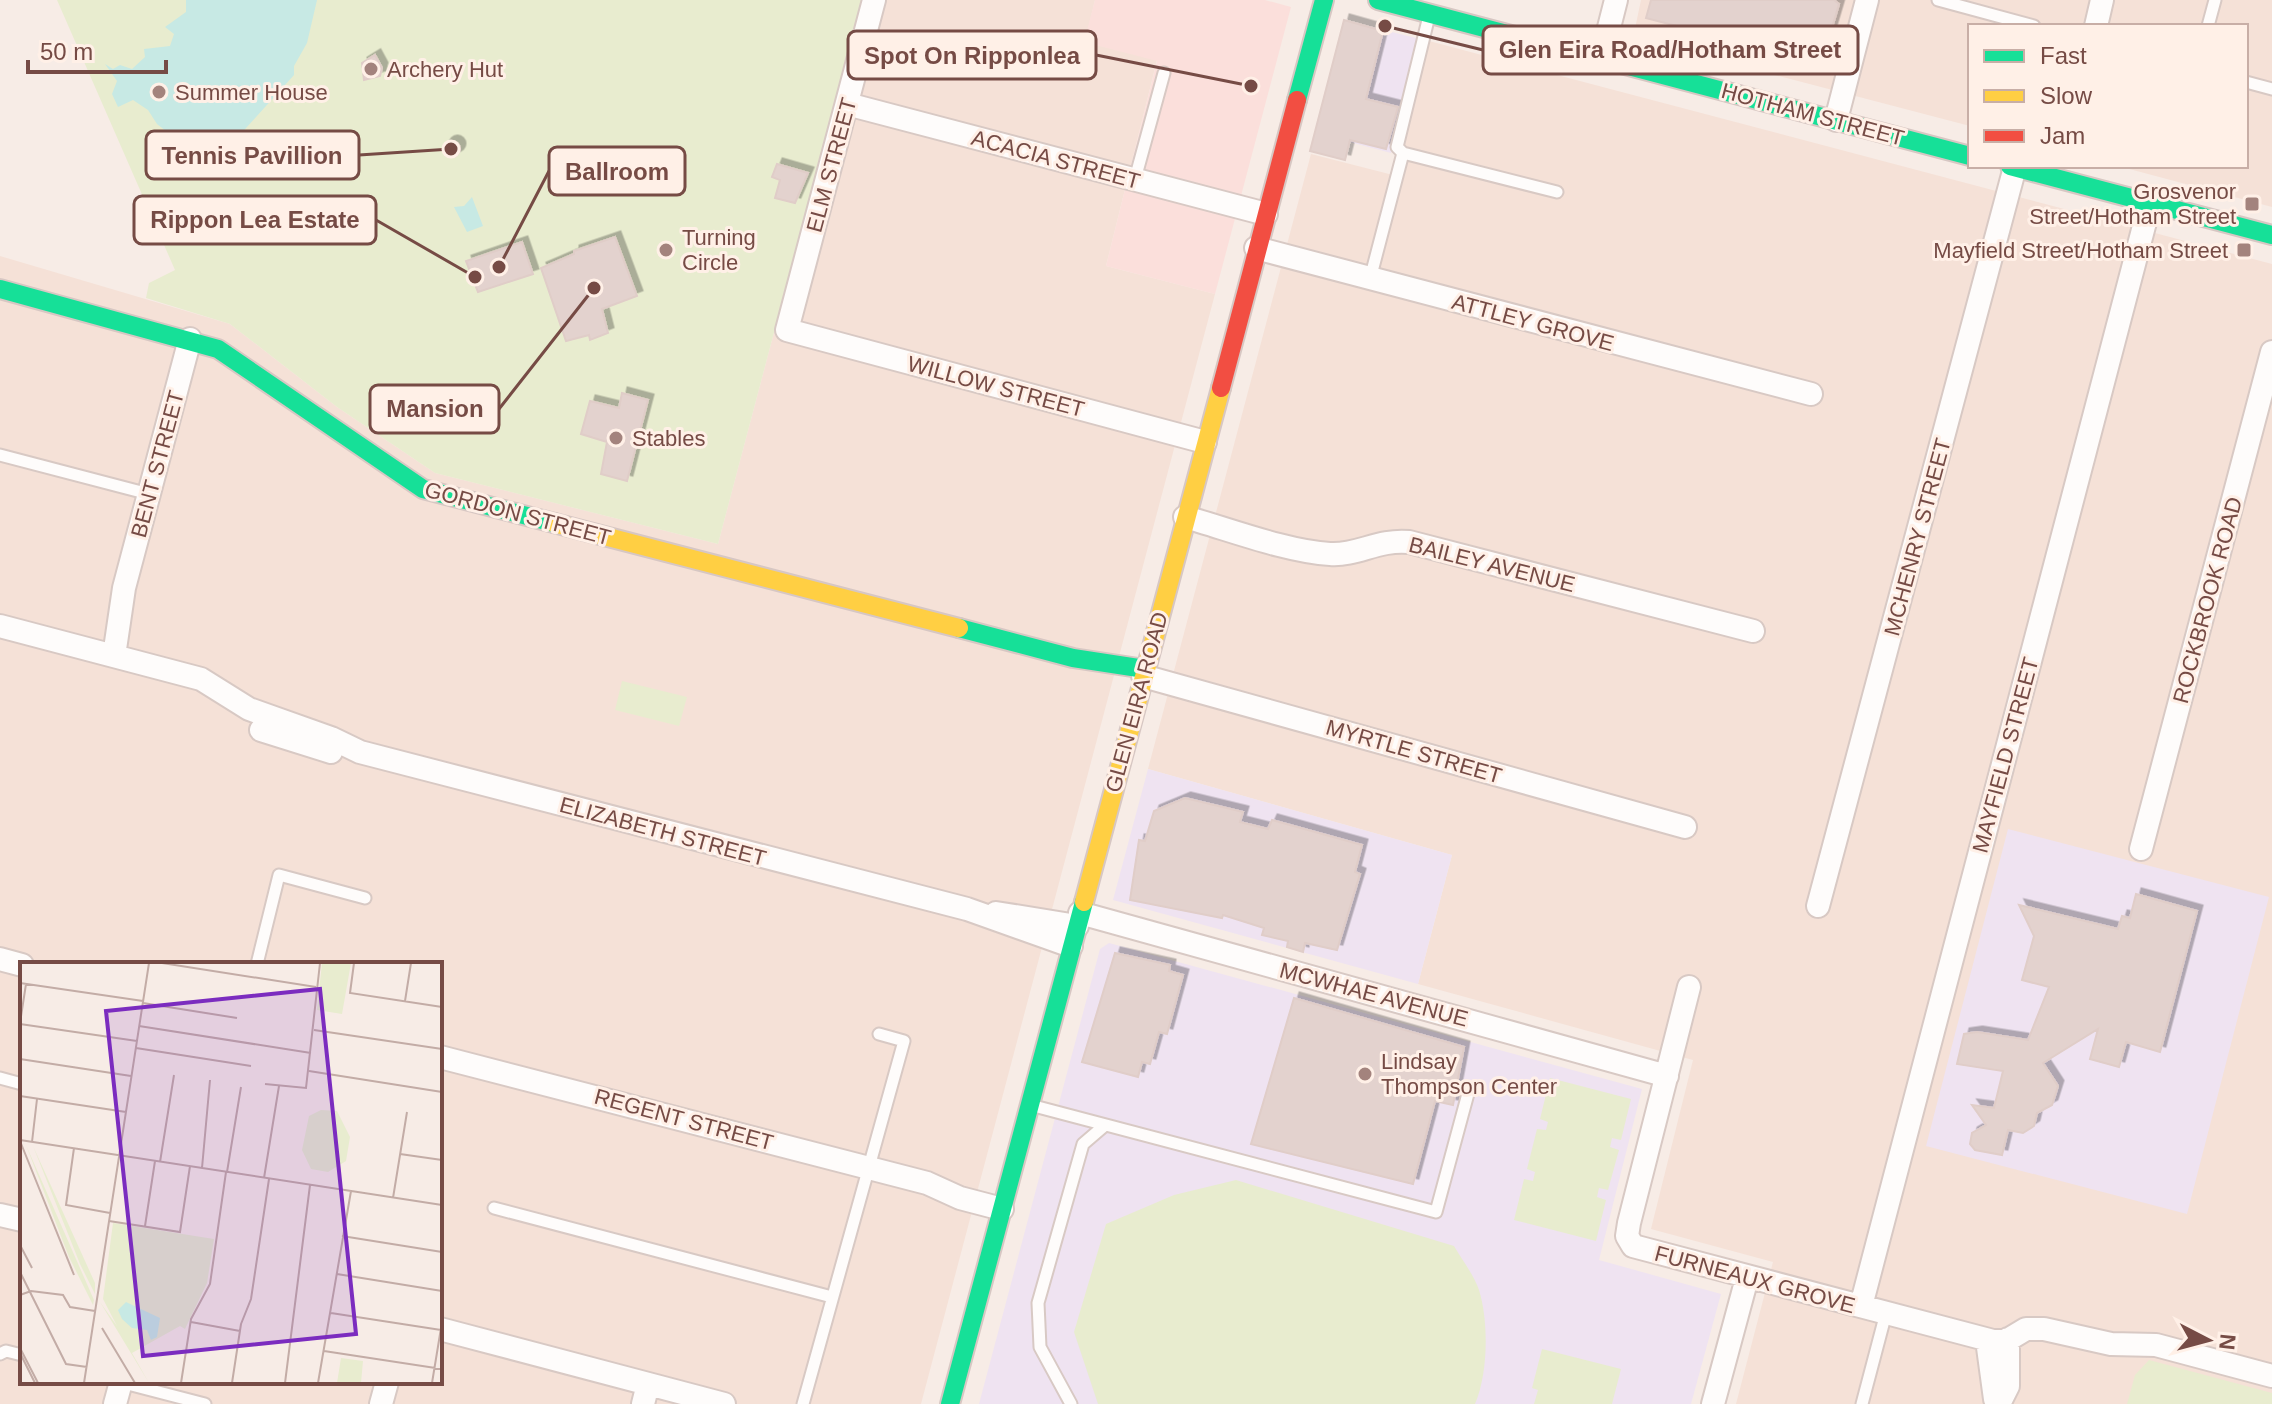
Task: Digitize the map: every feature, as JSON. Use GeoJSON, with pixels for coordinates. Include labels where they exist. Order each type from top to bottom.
{"type":"FeatureCollection","features":[{"type":"Feature","properties":{"kind":"main road","name":"GLEN EIRA ROAD"},"geometry":{"type":"LineString","coordinates":[[950,1404],[1324,0]]}},
{"type":"Feature","properties":{"kind":"main road","name":"HOTHAM STREET"},"geometry":{"type":"LineString","coordinates":[[1378,0],[1968,155]]}},
{"type":"Feature","properties":{"kind":"main road"},"geometry":{"type":"LineString","coordinates":[[2022,168],[2056,172],[2150,203],[2272,235]]}},
{"type":"Feature","properties":{"kind":"main road","name":"GORDON STREET"},"geometry":{"type":"LineString","coordinates":[[0,289],[218,349],[423,489],[1073,658]]}},
{"type":"Feature","properties":{"kind":"street","name":"ELM STREET"},"geometry":{"type":"LineString","coordinates":[[787,330],[874,0]]}},
{"type":"Feature","properties":{"kind":"street"},"geometry":{"type":"LineString","coordinates":[[1601,59],[1616,0]]}},
{"type":"Feature","properties":{"kind":"street"},"geometry":{"type":"LineString","coordinates":[[1836,120],[1867,0]]}},
{"type":"Feature","properties":{"kind":"street"},"geometry":{"type":"LineString","coordinates":[[2096,24],[2102,0]]}},
{"type":"Feature","properties":{"kind":"street","name":"ACACIA STREET"},"geometry":{"type":"LineString","coordinates":[[847,104],[1266,214]]}},
{"type":"Feature","properties":{"kind":"street","name":"MCHENRY STREET"},"geometry":{"type":"LineString","coordinates":[[1818,906],[2013,168]]}},
{"type":"Feature","properties":{"kind":"street","name":"MAYFIELD STREET"},"geometry":{"type":"LineString","coordinates":[[1861,1306],[2150,203]]}},
{"type":"Feature","properties":{"kind":"street","name":"ATTLEY GROVE"},"geometry":{"type":"LineString","coordinates":[[1256,248],[1811,394]]}},
{"type":"Feature","properties":{"kind":"street","name":"WILLOW STREET"},"geometry":{"type":"LineString","coordinates":[[787,330],[1205,442]]}},
{"type":"Feature","properties":{"kind":"street","name":"BENT STREET"},"geometry":{"type":"LineString","coordinates":[[107,655],[190,339]]}},
{"type":"Feature","properties":{"kind":"street","name":"ROCKBROOK ROAD"},"geometry":{"type":"LineString","coordinates":[[2141,849],[2272,352]]}},
{"type":"Feature","properties":{"kind":"street","name":"BAILEY AVENUE"},"geometry":{"type":"LineString","coordinates":[[1185,517],[1319,553],[1346,553],[1381,542],[1409,542],[1753,631]]}},
{"type":"Feature","properties":{"kind":"street","name":"ELIZABETH STREET"},"geometry":{"type":"LineString","coordinates":[[0,626],[201,679],[249,709],[331,738],[360,752],[967,909],[1076,928]]}},
{"type":"Feature","properties":{"kind":"street","name":"GORDON STREET"},"geometry":{"type":"LineString","coordinates":[[1073,658],[1143,676]]}},
{"type":"Feature","properties":{"kind":"street","name":"MYRTLE STREET"},"geometry":{"type":"LineString","coordinates":[[1143,676],[1685,827]]}},
{"type":"Feature","properties":{"kind":"street","name":"MCWHAE AVENUE"},"geometry":{"type":"LineString","coordinates":[[1076,928],[1667,1076]]}},
{"type":"Feature","properties":{"kind":"street"},"geometry":{"type":"LineString","coordinates":[[0,959],[20,964]]}},
{"type":"Feature","properties":{"kind":"street","name":"FURNEAUX GROVE"},"geometry":{"type":"LineString","coordinates":[[1689,987],[1629,1223],[1629,1239],[1638,1249],[1998,1340]]}},
{"type":"Feature","properties":{"kind":"street","name":"REGENT STREET"},"geometry":{"type":"LineString","coordinates":[[442,1058],[927,1183],[960,1198],[1003,1202]]}},
{"type":"Feature","properties":{"kind":"street"},"geometry":{"type":"LineString","coordinates":[[0,1215],[20,1220]]}},
{"type":"Feature","properties":{"kind":"street"},"geometry":{"type":"LineString","coordinates":[[1713,1404],[1747,1278]]}},
{"type":"Feature","properties":{"kind":"street"},"geometry":{"type":"LineString","coordinates":[[1997,1404],[2008,1386],[1998,1340],[2020,1331],[2044,1329],[2111,1344],[2156,1345],[2272,1376]]}},
{"type":"Feature","properties":{"kind":"street"},"geometry":{"type":"LineString","coordinates":[[442,1330],[645,1394],[724,1404]]}},
{"type":"Feature","properties":{"kind":"street"},"geometry":{"type":"LineString","coordinates":[[115,1404],[120,1384]]}},
{"type":"Feature","properties":{"kind":"street"},"geometry":{"type":"LineString","coordinates":[[381,1404],[386,1384]]}},
{"type":"Feature","properties":{"kind":"lane"},"geometry":{"type":"LineString","coordinates":[[1938,0],[1981,6],[2029,24]]}},
{"type":"Feature","properties":{"kind":"lane"},"geometry":{"type":"LineString","coordinates":[[2209,24],[2215,0]]}},
{"type":"Feature","properties":{"kind":"lane"},"geometry":{"type":"LineString","coordinates":[[1430,13],[1397,147],[1403,153],[1557,192]]}},
{"type":"Feature","properties":{"kind":"lane"},"geometry":{"type":"LineString","coordinates":[[1135,179],[1164,73]]}},
{"type":"Feature","properties":{"kind":"lane"},"geometry":{"type":"LineString","coordinates":[[2248,83],[2272,89]]}},
{"type":"Feature","properties":{"kind":"lane"},"geometry":{"type":"LineString","coordinates":[[1370,279],[1403,153]]}},
{"type":"Feature","properties":{"kind":"lane"},"geometry":{"type":"LineString","coordinates":[[0,455],[149,494]]}},
{"type":"Feature","properties":{"kind":"lane"},"geometry":{"type":"LineString","coordinates":[[257,962],[279,875],[365,898]]}},
{"type":"Feature","properties":{"kind":"lane"},"geometry":{"type":"LineString","coordinates":[[803,1404],[904,1041],[879,1034]]}},
{"type":"Feature","properties":{"kind":"lane"},"geometry":{"type":"LineString","coordinates":[[0,1078],[20,1083]]}},
{"type":"Feature","properties":{"kind":"lane"},"geometry":{"type":"LineString","coordinates":[[1029,1105],[1436,1212],[1469,1090]]}},
{"type":"Feature","properties":{"kind":"lane"},"geometry":{"type":"LineString","coordinates":[[1071,1404],[1040,1347],[1038,1303],[1083,1144],[1104,1126]]}},
{"type":"Feature","properties":{"kind":"lane"},"geometry":{"type":"LineString","coordinates":[[494,1208],[832,1297]]}},
{"type":"Feature","properties":{"kind":"lane"},"geometry":{"type":"LineString","coordinates":[[1862,1404],[1886,1313]]}},
{"type":"Feature","properties":{"kind":"lane"},"geometry":{"type":"LineString","coordinates":[[0,1354],[6,1351],[20,1354]]}},
{"type":"Feature","properties":{"kind":"lane"},"geometry":{"type":"LineString","coordinates":[[129,1384],[205,1404]]}},
{"type":"Feature","properties":{"kind":"shaded area"},"geometry":{"type":"Polygon","coordinates":[[[862,0],[1095,0],[1085,42],[1157,60],[1106,266],[1215,294],[921,1404],[0,1404],[0,256],[230,324],[337,407],[435,473],[718,544],[862,0]]]}},
{"type":"Feature","properties":{"kind":"shaded area"},"geometry":{"type":"Polygon","coordinates":[[[1095,0],[1265,0],[1291,7],[1215,294],[1106,266],[1157,61],[1084,42],[1095,0]]]}},
{"type":"Feature","properties":{"kind":"shaded area"},"geometry":{"type":"Polygon","coordinates":[[[1641,0],[2272,0],[2272,207],[2126,168],[2248,168],[2248,24],[1968,24],[1968,125],[1633,38],[1641,0]]]}},
{"type":"Feature","properties":{"kind":"shaded area"},"geometry":{"type":"Polygon","coordinates":[[[1351,22],[1420,39],[1391,153],[1316,133],[1343,26],[1351,22]]]}},
{"type":"Feature","properties":{"kind":"shaded area"},"geometry":{"type":"Polygon","coordinates":[[[1429,41],[2272,264],[2272,1404],[1736,1404],[1773,1262],[1651,1229],[1693,1060],[1418,984],[1452,855],[1148,769],[1311,154],[1393,175],[1429,41]]]}},
{"type":"Feature","properties":{"kind":"shaded area"},"geometry":{"type":"Polygon","coordinates":[[[1148,769],[1452,855],[1418,984],[1113,900],[1148,769]]]}},
{"type":"Feature","properties":{"kind":"shaded area"},"geometry":{"type":"Polygon","coordinates":[[[2008,829],[2269,897],[2187,1214],[1926,1146],[2008,829]]]}},
{"type":"Feature","properties":{"kind":"shaded area"},"geometry":{"type":"Polygon","coordinates":[[[1109,943],[1642,1089],[1599,1260],[1721,1294],[1691,1404],[979,1404],[1100,949],[1109,943]]]}},
{"type":"Feature","properties":{"kind":"green space"},"geometry":{"type":"Polygon","coordinates":[[[57,0],[862,0],[718,544],[435,473],[337,407],[230,324],[146,298],[149,283],[175,270],[57,0]]]}},
{"type":"Feature","properties":{"kind":"green space"},"geometry":{"type":"Polygon","coordinates":[[[622,681],[687,697],[679,726],[615,710],[622,681]]]}},
{"type":"Feature","properties":{"kind":"green space"},"geometry":{"type":"Polygon","coordinates":[[[1550,1078],[1631,1099],[1621,1140],[1612,1138],[1610,1147],[1619,1150],[1608,1190],[1599,1188],[1597,1197],[1606,1200],[1596,1241],[1514,1220],[1524,1179],[1533,1181],[1535,1172],[1527,1169],[1537,1129],[1546,1130],[1548,1122],[1540,1119],[1550,1078]]]}},
{"type":"Feature","properties":{"kind":"green space"},"geometry":{"type":"Polygon","coordinates":[[[1236,1180],[1454,1246],[1477,1284],[1484,1317],[1485,1363],[1475,1404],[1098,1404],[1074,1332],[1106,1224],[1174,1195],[1236,1180]]]}},
{"type":"Feature","properties":{"kind":"green space"},"geometry":{"type":"Polygon","coordinates":[[[1542,1349],[1621,1369],[1612,1404],[1534,1404],[1538,1390],[1532,1388],[1542,1349]]]}},
{"type":"Feature","properties":{"kind":"green space"},"geometry":{"type":"Polygon","coordinates":[[[2149,1360],[2272,1393],[2272,1404],[2127,1404],[2135,1375],[2149,1360]]]}},
{"type":"Feature","properties":{"kind":"water"},"geometry":{"type":"Polygon","coordinates":[[[186,0],[317,0],[307,43],[294,66],[294,75],[237,138],[206,145],[180,142],[157,124],[148,110],[133,100],[118,107],[112,94],[117,81],[105,64],[113,69],[120,65],[132,69],[145,57],[144,49],[170,46],[174,34],[165,27],[186,12],[186,0]]]}},
{"type":"Feature","properties":{"kind":"water"},"geometry":{"type":"Polygon","coordinates":[[[472,197],[483,226],[467,232],[454,207],[464,206],[472,197]]]}},
{"type":"Feature","properties":{"kind":"building"},"geometry":{"type":"Polygon","coordinates":[[[1651,0],[1834,0],[1839,4],[1823,58],[1813,55],[1808,74],[1693,43],[1696,31],[1646,18],[1651,0]]]}},
{"type":"Feature","properties":{"kind":"building"},"geometry":{"type":"Polygon","coordinates":[[[1344,20],[1383,31],[1366,99],[1398,107],[1386,149],[1350,140],[1345,160],[1310,151],[1344,20]]]}},
{"type":"Feature","properties":{"kind":"building","name":"Archery Hut"},"geometry":{"type":"Polygon","coordinates":[[[375,55],[382,68],[380,76],[364,80],[362,63],[375,55]]]}},
{"type":"Feature","properties":{"kind":"building"},"geometry":{"type":"Polygon","coordinates":[[[449,141],[455,141],[460,149],[458,155],[449,157],[444,152],[444,146],[449,141]]]}},
{"type":"Feature","properties":{"kind":"building"},"geometry":{"type":"Polygon","coordinates":[[[777,164],[808,173],[795,203],[775,198],[780,180],[772,177],[777,164]]]}},
{"type":"Feature","properties":{"kind":"building"},"geometry":{"type":"Polygon","coordinates":[[[615,237],[637,296],[602,309],[608,333],[590,340],[589,335],[566,341],[541,268],[574,254],[574,251],[615,237]]]}},
{"type":"Feature","properties":{"kind":"building"},"geometry":{"type":"Polygon","coordinates":[[[522,242],[533,274],[478,292],[466,261],[522,242]]]}},
{"type":"Feature","properties":{"kind":"building","name":"Stables"},"geometry":{"type":"Polygon","coordinates":[[[622,393],[648,400],[627,481],[601,474],[607,442],[581,434],[590,401],[619,408],[622,393]]]}},
{"type":"Feature","properties":{"kind":"building"},"geometry":{"type":"Polygon","coordinates":[[[1185,798],[1243,812],[1240,822],[1268,829],[1272,820],[1362,845],[1355,872],[1360,874],[1337,950],[1305,943],[1303,952],[1287,947],[1288,941],[1262,935],[1264,928],[1223,915],[1222,918],[1130,900],[1139,840],[1145,841],[1154,811],[1185,798]]]}},
{"type":"Feature","properties":{"kind":"building"},"geometry":{"type":"Polygon","coordinates":[[[2136,894],[2197,911],[2160,1052],[2126,1042],[2119,1067],[2090,1059],[2098,1029],[2043,1063],[2058,1086],[2052,1105],[2037,1113],[2034,1126],[2023,1133],[2008,1130],[2002,1155],[1975,1150],[1970,1144],[1972,1133],[1986,1125],[1972,1105],[1994,1108],[2003,1071],[1957,1064],[1964,1034],[1977,1032],[2028,1040],[2049,987],[2022,980],[2034,936],[2019,905],[2118,929],[2122,916],[2130,918],[2136,894]]]}},
{"type":"Feature","properties":{"kind":"building"},"geometry":{"type":"Polygon","coordinates":[[[1115,953],[1170,965],[1169,971],[1183,975],[1167,1034],[1159,1032],[1150,1064],[1142,1062],[1138,1077],[1082,1062],[1115,953]]]}},
{"type":"Feature","properties":{"kind":"building","name":"Lindsay Thompson Center"},"geometry":{"type":"Polygon","coordinates":[[[1294,998],[1464,1047],[1453,1105],[1435,1101],[1413,1184],[1251,1144],[1294,998]]]}},
{"type":"Feature","properties":{"kind":"traffic: fast"},"geometry":{"type":"LineString","coordinates":[[1297,100],[1324,0]]}},
{"type":"Feature","properties":{"kind":"traffic: fast"},"geometry":{"type":"LineString","coordinates":[[1378,0],[1968,155]]}},
{"type":"Feature","properties":{"kind":"traffic: fast"},"geometry":{"type":"LineString","coordinates":[[2018,168],[2272,235]]}},
{"type":"Feature","properties":{"kind":"traffic: fast"},"geometry":{"type":"LineString","coordinates":[[0,289],[218,349],[423,489],[554,523]]}},
{"type":"Feature","properties":{"kind":"traffic: fast"},"geometry":{"type":"LineString","coordinates":[[959,628],[1073,658],[1145,669]]}},
{"type":"Feature","properties":{"kind":"traffic: fast"},"geometry":{"type":"LineString","coordinates":[[950,1404],[1084,902]]}},
{"type":"Feature","properties":{"kind":"traffic: slow"},"geometry":{"type":"LineString","coordinates":[[1084,902],[1221,388]]}},
{"type":"Feature","properties":{"kind":"traffic: slow"},"geometry":{"type":"LineString","coordinates":[[554,523],[959,628]]}},
{"type":"Feature","properties":{"kind":"traffic: jam"},"geometry":{"type":"LineString","coordinates":[[1221,388],[1297,100]]}},
{"type":"Feature","properties":{"kind":"place","name":"Glen Eira Road/Hotham Street"},"geometry":{"type":"Point","coordinates":[1385,26]}},
{"type":"Feature","properties":{"kind":"place","name":"Archery Hut"},"geometry":{"type":"Point","coordinates":[371,69]}},
{"type":"Feature","properties":{"kind":"place","name":"Spot On Ripponlea"},"geometry":{"type":"Point","coordinates":[1251,86]}},
{"type":"Feature","properties":{"kind":"place","name":"Summer House"},"geometry":{"type":"Point","coordinates":[159,92]}},
{"type":"Feature","properties":{"kind":"place","name":"Tennis Pavillion"},"geometry":{"type":"Point","coordinates":[451,149]}},
{"type":"Feature","properties":{"kind":"place","name":"Grosvenor Street/Hotham Street"},"geometry":{"type":"Point","coordinates":[2252,204]}},
{"type":"Feature","properties":{"kind":"place","name":"Turning Circle"},"geometry":{"type":"Point","coordinates":[666,250]}},
{"type":"Feature","properties":{"kind":"place","name":"Mayfield Street/Hotham Street"},"geometry":{"type":"Point","coordinates":[2244,250]}},
{"type":"Feature","properties":{"kind":"place","name":"Ballroom"},"geometry":{"type":"Point","coordinates":[499,267]}},
{"type":"Feature","properties":{"kind":"place","name":"Rippon Lea Estate"},"geometry":{"type":"Point","coordinates":[475,277]}},
{"type":"Feature","properties":{"kind":"place","name":"Mansion"},"geometry":{"type":"Point","coordinates":[594,288]}},
{"type":"Feature","properties":{"kind":"place","name":"Stables"},"geometry":{"type":"Point","coordinates":[616,438]}},
{"type":"Feature","properties":{"kind":"place","name":"Lindsay Thompson Center"},"geometry":{"type":"Point","coordinates":[1365,1074]}}]}
